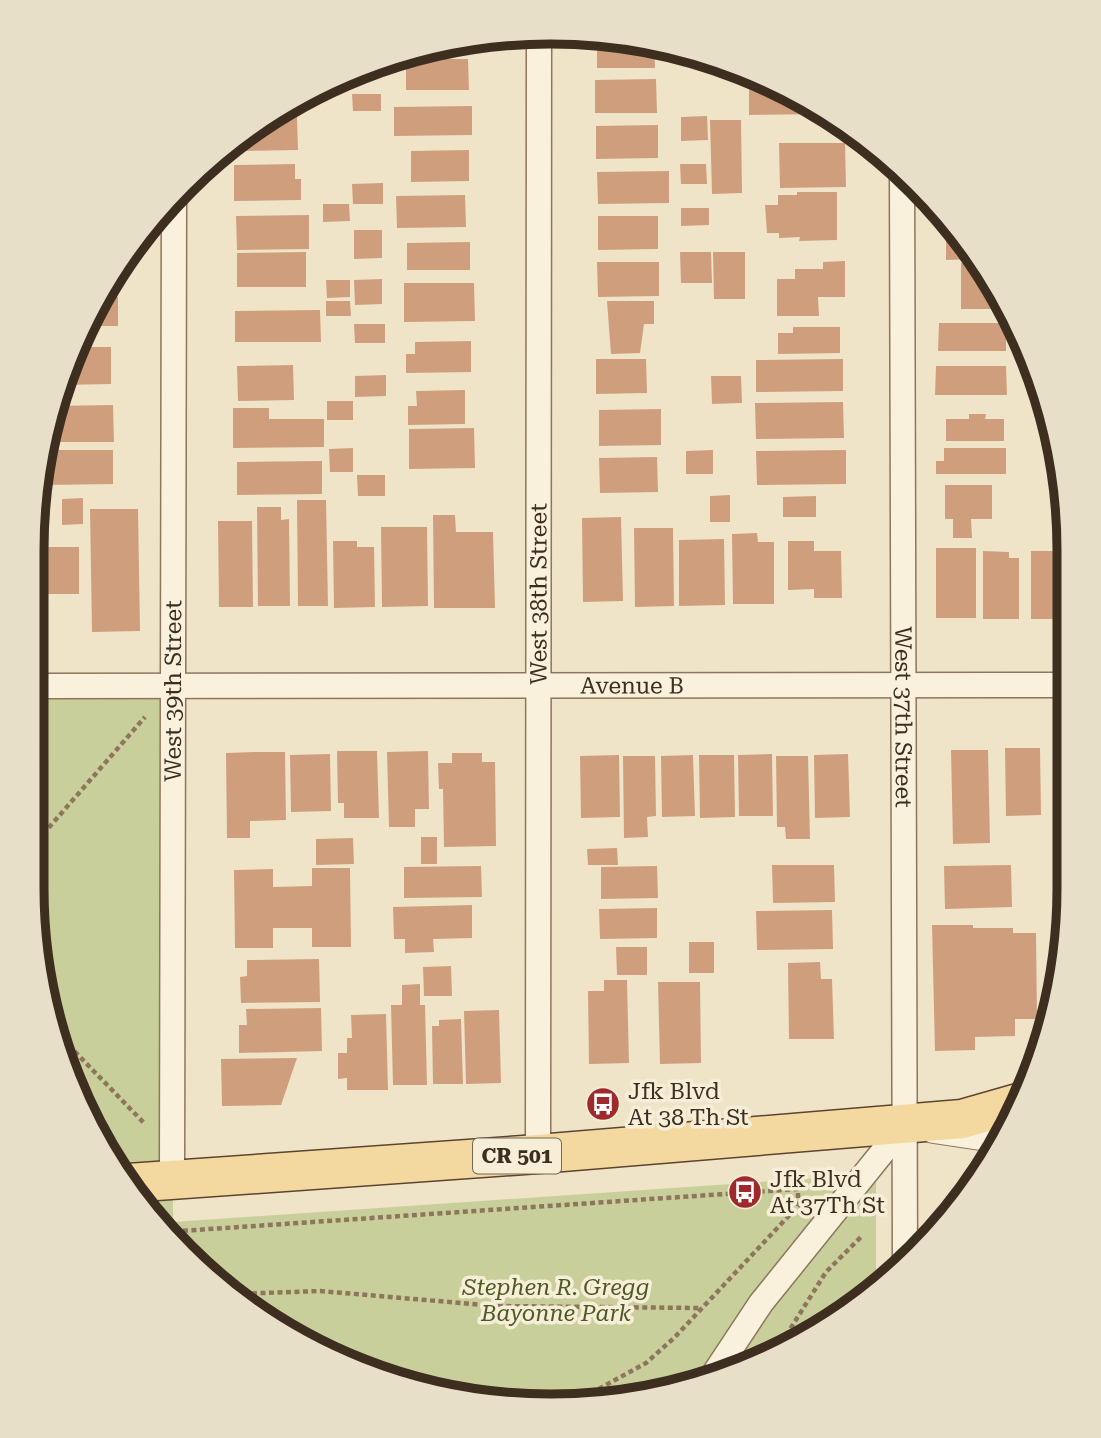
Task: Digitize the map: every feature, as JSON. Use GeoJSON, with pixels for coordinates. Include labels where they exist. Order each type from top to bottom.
{"type":"FeatureCollection","features":[{"type":"Feature","properties":{"kind":"main road","name":"CR 501"},"geometry":{"type":"LineString","coordinates":[[138,1182],[538,1154],[962,1119],[1007,1107]]}},
{"type":"Feature","properties":{"kind":"street","name":"West 38th Street"},"geometry":{"type":"LineString","coordinates":[[538,1154],[539,44]]}},
{"type":"Feature","properties":{"kind":"street","name":"West 37th Street"},"geometry":{"type":"LineString","coordinates":[[902,186],[905,1250]]}},
{"type":"Feature","properties":{"kind":"street","name":"West 39th Street"},"geometry":{"type":"LineString","coordinates":[[173,1179],[174,212]]}},
{"type":"Feature","properties":{"kind":"street","name":"Avenue B"},"geometry":{"type":"LineString","coordinates":[[44,686],[1057,685]]}},
{"type":"Feature","properties":{"kind":"street"},"geometry":{"type":"LineString","coordinates":[[720,1364],[761,1303],[906,1123],[991,1137]]}},
{"type":"Feature","properties":{"kind":"path"},"geometry":{"type":"LineString","coordinates":[[44,833],[145,717]]}},
{"type":"Feature","properties":{"kind":"path"},"geometry":{"type":"LineString","coordinates":[[70,1046],[146,1125]]}},
{"type":"Feature","properties":{"kind":"path"},"geometry":{"type":"LineString","coordinates":[[178,1231],[798,1189],[798,1206],[703,1308],[646,1363],[593,1392]]}},
{"type":"Feature","properties":{"kind":"path"},"geometry":{"type":"LineString","coordinates":[[784,1337],[826,1272],[862,1236]]}},
{"type":"Feature","properties":{"kind":"path"},"geometry":{"type":"LineString","coordinates":[[247,1294],[320,1291],[496,1306],[703,1308]]}},
{"type":"Feature","properties":{"kind":"green space","name":"Stephen R. Gregg Bayonne Park"},"geometry":{"type":"Polygon","coordinates":[[[44,686],[173,686],[173,1222],[876,1174],[876,1276],[832,1309],[775,1342],[744,1356],[682,1377],[649,1385],[584,1393],[484,1390],[452,1385],[388,1367],[357,1356],[297,1326],[242,1290],[192,1246],[170,1222],[129,1169],[96,1112],[82,1081],[61,1019],[48,954],[44,888],[44,686]]]}},
{"type":"Feature","properties":{"kind":"building"},"geometry":{"type":"Polygon","coordinates":[[[597,46],[654,54],[655,68],[597,68],[597,46]]]}},
{"type":"Feature","properties":{"kind":"building"},"geometry":{"type":"Polygon","coordinates":[[[427,59],[468,59],[469,90],[406,90],[406,65],[427,59]]]}},
{"type":"Feature","properties":{"kind":"building"},"geometry":{"type":"Polygon","coordinates":[[[656,79],[657,113],[595,113],[595,80],[656,79]]]}},
{"type":"Feature","properties":{"kind":"building"},"geometry":{"type":"Polygon","coordinates":[[[749,84],[808,114],[749,115],[749,84]]]}},
{"type":"Feature","properties":{"kind":"building"},"geometry":{"type":"Polygon","coordinates":[[[352,94],[381,94],[381,111],[353,111],[352,94]]]}},
{"type":"Feature","properties":{"kind":"building"},"geometry":{"type":"Polygon","coordinates":[[[472,106],[472,135],[394,136],[394,107],[472,106]]]}},
{"type":"Feature","properties":{"kind":"building"},"geometry":{"type":"Polygon","coordinates":[[[707,116],[708,140],[681,141],[681,117],[707,116]]]}},
{"type":"Feature","properties":{"kind":"building"},"geometry":{"type":"Polygon","coordinates":[[[289,117],[297,117],[298,150],[239,151],[289,117]]]}},
{"type":"Feature","properties":{"kind":"building"},"geometry":{"type":"Polygon","coordinates":[[[710,120],[741,120],[742,193],[712,194],[710,120]]]}},
{"type":"Feature","properties":{"kind":"building"},"geometry":{"type":"Polygon","coordinates":[[[658,125],[658,158],[596,159],[596,126],[658,125]]]}},
{"type":"Feature","properties":{"kind":"building"},"geometry":{"type":"Polygon","coordinates":[[[779,143],[845,143],[846,187],[780,188],[779,143]]]}},
{"type":"Feature","properties":{"kind":"building"},"geometry":{"type":"Polygon","coordinates":[[[469,150],[469,181],[411,182],[411,151],[469,150]]]}},
{"type":"Feature","properties":{"kind":"building"},"geometry":{"type":"Polygon","coordinates":[[[295,164],[295,179],[301,179],[301,200],[234,201],[234,165],[295,164]]]}},
{"type":"Feature","properties":{"kind":"building"},"geometry":{"type":"Polygon","coordinates":[[[680,164],[706,164],[707,184],[681,184],[680,164]]]}},
{"type":"Feature","properties":{"kind":"building"},"geometry":{"type":"Polygon","coordinates":[[[669,171],[669,203],[598,204],[597,172],[669,171]]]}},
{"type":"Feature","properties":{"kind":"building"},"geometry":{"type":"Polygon","coordinates":[[[383,183],[383,204],[353,204],[352,184],[383,183]]]}},
{"type":"Feature","properties":{"kind":"building"},"geometry":{"type":"Polygon","coordinates":[[[797,192],[837,192],[837,240],[799,241],[800,237],[779,238],[779,233],[767,233],[765,205],[778,205],[778,195],[797,195],[797,192]]]}},
{"type":"Feature","properties":{"kind":"building"},"geometry":{"type":"Polygon","coordinates":[[[465,195],[466,227],[397,228],[396,196],[465,195]]]}},
{"type":"Feature","properties":{"kind":"building"},"geometry":{"type":"Polygon","coordinates":[[[323,204],[349,204],[350,221],[323,222],[323,204]]]}},
{"type":"Feature","properties":{"kind":"building"},"geometry":{"type":"Polygon","coordinates":[[[681,208],[709,208],[709,225],[681,226],[681,208]]]}},
{"type":"Feature","properties":{"kind":"building"},"geometry":{"type":"Polygon","coordinates":[[[309,215],[309,249],[237,250],[236,216],[309,215]]]}},
{"type":"Feature","properties":{"kind":"building"},"geometry":{"type":"Polygon","coordinates":[[[598,216],[658,216],[658,249],[598,250],[598,216]]]}},
{"type":"Feature","properties":{"kind":"building"},"geometry":{"type":"Polygon","coordinates":[[[354,230],[382,230],[382,258],[354,259],[354,230]]]}},
{"type":"Feature","properties":{"kind":"building"},"geometry":{"type":"Polygon","coordinates":[[[946,234],[965,259],[946,260],[946,234]]]}},
{"type":"Feature","properties":{"kind":"building"},"geometry":{"type":"Polygon","coordinates":[[[470,242],[470,270],[407,270],[407,243],[470,242]]]}},
{"type":"Feature","properties":{"kind":"building"},"geometry":{"type":"Polygon","coordinates":[[[306,252],[306,287],[237,287],[237,253],[306,252]]]}},
{"type":"Feature","properties":{"kind":"building"},"geometry":{"type":"Polygon","coordinates":[[[680,252],[711,252],[712,283],[681,283],[680,252]]]}},
{"type":"Feature","properties":{"kind":"building"},"geometry":{"type":"Polygon","coordinates":[[[713,252],[745,252],[745,299],[714,299],[713,252]]]}},
{"type":"Feature","properties":{"kind":"building"},"geometry":{"type":"Polygon","coordinates":[[[845,261],[845,297],[818,297],[819,316],[777,316],[777,279],[795,279],[795,269],[823,269],[823,262],[845,261]]]}},
{"type":"Feature","properties":{"kind":"building"},"geometry":{"type":"Polygon","coordinates":[[[597,262],[659,262],[659,296],[598,297],[597,262]]]}},
{"type":"Feature","properties":{"kind":"building"},"geometry":{"type":"Polygon","coordinates":[[[961,263],[968,263],[996,309],[961,309],[961,263]]]}},
{"type":"Feature","properties":{"kind":"building"},"geometry":{"type":"Polygon","coordinates":[[[382,279],[382,304],[355,305],[354,280],[382,279]]]}},
{"type":"Feature","properties":{"kind":"building"},"geometry":{"type":"Polygon","coordinates":[[[326,280],[350,280],[350,297],[327,298],[326,280]]]}},
{"type":"Feature","properties":{"kind":"building"},"geometry":{"type":"Polygon","coordinates":[[[404,283],[474,283],[475,321],[404,322],[404,283]]]}},
{"type":"Feature","properties":{"kind":"building"},"geometry":{"type":"Polygon","coordinates":[[[112,297],[118,297],[118,326],[96,326],[112,297]]]}},
{"type":"Feature","properties":{"kind":"building"},"geometry":{"type":"Polygon","coordinates":[[[326,301],[350,301],[351,316],[326,316],[326,301]]]}},
{"type":"Feature","properties":{"kind":"building"},"geometry":{"type":"Polygon","coordinates":[[[607,301],[654,301],[654,324],[644,324],[640,353],[611,354],[607,301]]]}},
{"type":"Feature","properties":{"kind":"building"},"geometry":{"type":"Polygon","coordinates":[[[320,310],[321,342],[235,342],[235,311],[320,310]]]}},
{"type":"Feature","properties":{"kind":"building"},"geometry":{"type":"Polygon","coordinates":[[[939,323],[1003,323],[1006,328],[1006,351],[938,351],[939,323]]]}},
{"type":"Feature","properties":{"kind":"building"},"geometry":{"type":"Polygon","coordinates":[[[354,324],[385,324],[385,343],[355,343],[354,324]]]}},
{"type":"Feature","properties":{"kind":"building"},"geometry":{"type":"Polygon","coordinates":[[[793,327],[840,327],[840,353],[778,354],[778,333],[793,333],[793,327]]]}},
{"type":"Feature","properties":{"kind":"building"},"geometry":{"type":"Polygon","coordinates":[[[471,341],[471,372],[406,373],[406,354],[415,354],[415,342],[471,341]]]}},
{"type":"Feature","properties":{"kind":"building"},"geometry":{"type":"Polygon","coordinates":[[[87,347],[111,347],[111,384],[72,385],[87,347]]]}},
{"type":"Feature","properties":{"kind":"building"},"geometry":{"type":"Polygon","coordinates":[[[596,359],[646,359],[647,393],[596,394],[596,359]]]}},
{"type":"Feature","properties":{"kind":"building"},"geometry":{"type":"Polygon","coordinates":[[[843,359],[843,391],[756,392],[756,360],[843,359]]]}},
{"type":"Feature","properties":{"kind":"building"},"geometry":{"type":"Polygon","coordinates":[[[293,365],[294,400],[238,401],[237,366],[293,365]]]}},
{"type":"Feature","properties":{"kind":"building"},"geometry":{"type":"Polygon","coordinates":[[[936,366],[1006,366],[1007,395],[935,395],[936,366]]]}},
{"type":"Feature","properties":{"kind":"building"},"geometry":{"type":"Polygon","coordinates":[[[386,375],[386,396],[355,397],[355,376],[386,375]]]}},
{"type":"Feature","properties":{"kind":"building"},"geometry":{"type":"Polygon","coordinates":[[[711,376],[741,376],[742,403],[712,404],[711,376]]]}},
{"type":"Feature","properties":{"kind":"building"},"geometry":{"type":"Polygon","coordinates":[[[465,390],[465,424],[408,425],[408,406],[417,406],[416,391],[465,390]]]}},
{"type":"Feature","properties":{"kind":"building"},"geometry":{"type":"Polygon","coordinates":[[[327,401],[353,401],[353,420],[327,420],[327,401]]]}},
{"type":"Feature","properties":{"kind":"building"},"geometry":{"type":"Polygon","coordinates":[[[843,402],[844,438],[756,439],[755,403],[843,402]]]}},
{"type":"Feature","properties":{"kind":"building"},"geometry":{"type":"Polygon","coordinates":[[[113,405],[114,442],[55,442],[65,406],[113,405]]]}},
{"type":"Feature","properties":{"kind":"building"},"geometry":{"type":"Polygon","coordinates":[[[233,408],[269,408],[269,419],[324,419],[324,447],[233,448],[233,408]]]}},
{"type":"Feature","properties":{"kind":"building"},"geometry":{"type":"Polygon","coordinates":[[[661,409],[661,445],[599,446],[599,410],[661,409]]]}},
{"type":"Feature","properties":{"kind":"building"},"geometry":{"type":"Polygon","coordinates":[[[969,414],[986,414],[985,419],[1004,419],[1004,441],[946,441],[946,419],[969,419],[969,414]]]}},
{"type":"Feature","properties":{"kind":"building"},"geometry":{"type":"Polygon","coordinates":[[[1040,419],[1044,436],[1040,436],[1040,419]]]}},
{"type":"Feature","properties":{"kind":"building"},"geometry":{"type":"Polygon","coordinates":[[[474,428],[475,468],[409,469],[409,429],[474,428]]]}},
{"type":"Feature","properties":{"kind":"building"},"geometry":{"type":"Polygon","coordinates":[[[353,448],[353,472],[330,472],[329,449],[353,448]]]}},
{"type":"Feature","properties":{"kind":"building"},"geometry":{"type":"Polygon","coordinates":[[[944,448],[1006,448],[1006,474],[936,474],[936,461],[944,461],[944,448]]]}},
{"type":"Feature","properties":{"kind":"building"},"geometry":{"type":"Polygon","coordinates":[[[53,450],[113,450],[113,484],[48,485],[53,450]]]}},
{"type":"Feature","properties":{"kind":"building"},"geometry":{"type":"Polygon","coordinates":[[[713,450],[713,474],[686,474],[686,451],[713,450]]]}},
{"type":"Feature","properties":{"kind":"building"},"geometry":{"type":"Polygon","coordinates":[[[846,450],[846,484],[757,485],[756,451],[846,450]]]}},
{"type":"Feature","properties":{"kind":"building"},"geometry":{"type":"Polygon","coordinates":[[[657,457],[658,492],[600,493],[599,458],[657,457]]]}},
{"type":"Feature","properties":{"kind":"building"},"geometry":{"type":"Polygon","coordinates":[[[322,461],[322,494],[237,495],[237,462],[322,461]]]}},
{"type":"Feature","properties":{"kind":"building"},"geometry":{"type":"Polygon","coordinates":[[[357,475],[385,475],[385,496],[358,496],[357,475]]]}},
{"type":"Feature","properties":{"kind":"building"},"geometry":{"type":"Polygon","coordinates":[[[945,485],[992,485],[992,519],[971,519],[972,538],[953,538],[953,519],[945,519],[945,485]]]}},
{"type":"Feature","properties":{"kind":"building"},"geometry":{"type":"Polygon","coordinates":[[[730,495],[730,522],[710,522],[710,496],[730,495]]]}},
{"type":"Feature","properties":{"kind":"building"},"geometry":{"type":"Polygon","coordinates":[[[816,496],[816,517],[783,517],[783,497],[816,496]]]}},
{"type":"Feature","properties":{"kind":"building"},"geometry":{"type":"Polygon","coordinates":[[[83,498],[83,524],[62,525],[62,499],[83,498]]]}},
{"type":"Feature","properties":{"kind":"building"},"geometry":{"type":"Polygon","coordinates":[[[297,500],[326,500],[328,606],[298,606],[297,500]]]}},
{"type":"Feature","properties":{"kind":"building"},"geometry":{"type":"Polygon","coordinates":[[[257,507],[281,507],[281,520],[289,519],[290,606],[258,606],[257,507]]]}},
{"type":"Feature","properties":{"kind":"building"},"geometry":{"type":"Polygon","coordinates":[[[90,509],[138,509],[140,631],[92,632],[90,509]]]}},
{"type":"Feature","properties":{"kind":"building"},"geometry":{"type":"Polygon","coordinates":[[[433,515],[455,515],[456,532],[493,532],[495,608],[434,608],[433,515]]]}},
{"type":"Feature","properties":{"kind":"building"},"geometry":{"type":"Polygon","coordinates":[[[621,517],[623,601],[583,602],[582,518],[621,517]]]}},
{"type":"Feature","properties":{"kind":"building"},"geometry":{"type":"Polygon","coordinates":[[[218,521],[252,521],[253,607],[219,607],[218,521]]]}},
{"type":"Feature","properties":{"kind":"building"},"geometry":{"type":"Polygon","coordinates":[[[381,527],[427,527],[428,606],[382,607],[381,527]]]}},
{"type":"Feature","properties":{"kind":"building"},"geometry":{"type":"Polygon","coordinates":[[[634,528],[673,528],[674,606],[635,607],[634,528]]]}},
{"type":"Feature","properties":{"kind":"building"},"geometry":{"type":"Polygon","coordinates":[[[757,533],[758,542],[774,542],[774,604],[733,604],[732,534],[757,533]]]}},
{"type":"Feature","properties":{"kind":"building"},"geometry":{"type":"Polygon","coordinates":[[[724,539],[725,605],[679,606],[679,540],[724,539]]]}},
{"type":"Feature","properties":{"kind":"building"},"geometry":{"type":"Polygon","coordinates":[[[333,541],[357,541],[357,547],[374,547],[375,607],[334,608],[333,541]]]}},
{"type":"Feature","properties":{"kind":"building"},"geometry":{"type":"Polygon","coordinates":[[[788,541],[814,541],[814,551],[841,551],[842,598],[814,598],[814,589],[788,590],[788,541]]]}},
{"type":"Feature","properties":{"kind":"building"},"geometry":{"type":"Polygon","coordinates":[[[45,547],[79,547],[79,594],[45,594],[45,547]]]}},
{"type":"Feature","properties":{"kind":"building"},"geometry":{"type":"Polygon","coordinates":[[[936,548],[976,548],[976,618],[936,618],[936,548]]]}},
{"type":"Feature","properties":{"kind":"building"},"geometry":{"type":"Polygon","coordinates":[[[983,551],[1009,552],[1009,558],[1019,558],[1019,619],[983,619],[983,551]]]}},
{"type":"Feature","properties":{"kind":"building"},"geometry":{"type":"Polygon","coordinates":[[[1031,551],[1057,551],[1057,619],[1031,619],[1031,551]]]}},
{"type":"Feature","properties":{"kind":"building"},"geometry":{"type":"Polygon","coordinates":[[[1005,748],[1040,748],[1041,815],[1006,816],[1005,748]]]}},
{"type":"Feature","properties":{"kind":"building"},"geometry":{"type":"Polygon","coordinates":[[[1055,748],[1057,748],[1057,813],[1055,748]]]}},
{"type":"Feature","properties":{"kind":"building"},"geometry":{"type":"Polygon","coordinates":[[[951,750],[988,750],[990,843],[953,844],[951,750]]]}},
{"type":"Feature","properties":{"kind":"building"},"geometry":{"type":"Polygon","coordinates":[[[337,751],[377,751],[379,818],[344,818],[344,803],[338,803],[337,751]]]}},
{"type":"Feature","properties":{"kind":"building"},"geometry":{"type":"Polygon","coordinates":[[[428,751],[429,809],[415,809],[415,827],[389,827],[387,752],[428,751]]]}},
{"type":"Feature","properties":{"kind":"building"},"geometry":{"type":"Polygon","coordinates":[[[285,752],[286,820],[250,821],[250,838],[227,838],[226,753],[285,752]]]}},
{"type":"Feature","properties":{"kind":"building"},"geometry":{"type":"Polygon","coordinates":[[[452,753],[482,753],[482,762],[495,762],[496,846],[444,847],[443,789],[439,789],[438,763],[452,763],[452,753]]]}},
{"type":"Feature","properties":{"kind":"building"},"geometry":{"type":"Polygon","coordinates":[[[330,754],[331,811],[291,812],[290,755],[330,754]]]}},
{"type":"Feature","properties":{"kind":"building"},"geometry":{"type":"Polygon","coordinates":[[[772,754],[773,816],[739,816],[738,755],[772,754]]]}},
{"type":"Feature","properties":{"kind":"building"},"geometry":{"type":"Polygon","coordinates":[[[848,754],[850,817],[815,818],[814,755],[848,754]]]}},
{"type":"Feature","properties":{"kind":"building"},"geometry":{"type":"Polygon","coordinates":[[[619,755],[620,817],[581,818],[580,756],[619,755]]]}},
{"type":"Feature","properties":{"kind":"building"},"geometry":{"type":"Polygon","coordinates":[[[693,755],[695,816],[662,817],[661,756],[693,755]]]}},
{"type":"Feature","properties":{"kind":"building"},"geometry":{"type":"Polygon","coordinates":[[[699,755],[734,755],[735,817],[700,818],[699,755]]]}},
{"type":"Feature","properties":{"kind":"building"},"geometry":{"type":"Polygon","coordinates":[[[623,756],[655,756],[656,816],[647,817],[648,837],[624,838],[623,756]]]}},
{"type":"Feature","properties":{"kind":"building"},"geometry":{"type":"Polygon","coordinates":[[[776,756],[808,756],[810,839],[786,839],[785,827],[777,827],[776,756]]]}},
{"type":"Feature","properties":{"kind":"building"},"geometry":{"type":"Polygon","coordinates":[[[421,837],[437,837],[437,864],[421,864],[421,837]]]}},
{"type":"Feature","properties":{"kind":"building"},"geometry":{"type":"Polygon","coordinates":[[[353,838],[354,864],[316,865],[316,839],[353,838]]]}},
{"type":"Feature","properties":{"kind":"building"},"geometry":{"type":"Polygon","coordinates":[[[617,848],[618,865],[588,865],[587,849],[617,848]]]}},
{"type":"Feature","properties":{"kind":"building"},"geometry":{"type":"Polygon","coordinates":[[[772,865],[834,865],[835,902],[773,903],[772,865]]]}},
{"type":"Feature","properties":{"kind":"building"},"geometry":{"type":"Polygon","coordinates":[[[1011,865],[1012,907],[945,909],[944,866],[1011,865]]]}},
{"type":"Feature","properties":{"kind":"building"},"geometry":{"type":"Polygon","coordinates":[[[481,866],[482,897],[404,898],[404,867],[481,866]]]}},
{"type":"Feature","properties":{"kind":"building"},"geometry":{"type":"Polygon","coordinates":[[[657,866],[658,898],[601,899],[601,867],[657,866]]]}},
{"type":"Feature","properties":{"kind":"building"},"geometry":{"type":"Polygon","coordinates":[[[312,868],[350,868],[351,947],[312,947],[312,928],[273,928],[273,948],[235,948],[234,870],[273,869],[273,887],[312,886],[312,868]]]}},
{"type":"Feature","properties":{"kind":"building"},"geometry":{"type":"Polygon","coordinates":[[[472,905],[472,938],[433,939],[434,952],[405,953],[405,939],[394,939],[393,907],[472,905]]]}},
{"type":"Feature","properties":{"kind":"building"},"geometry":{"type":"Polygon","coordinates":[[[657,908],[657,938],[600,939],[599,909],[657,908]]]}},
{"type":"Feature","properties":{"kind":"building"},"geometry":{"type":"Polygon","coordinates":[[[832,910],[833,949],[757,950],[756,911],[832,910]]]}},
{"type":"Feature","properties":{"kind":"building"},"geometry":{"type":"Polygon","coordinates":[[[932,925],[1013,928],[1013,933],[1036,933],[1037,1019],[1015,1019],[1015,1036],[975,1037],[975,1050],[935,1051],[932,925]]]}},
{"type":"Feature","properties":{"kind":"building"},"geometry":{"type":"Polygon","coordinates":[[[689,942],[714,942],[714,973],[689,973],[689,942]]]}},
{"type":"Feature","properties":{"kind":"building"},"geometry":{"type":"Polygon","coordinates":[[[616,947],[647,947],[647,975],[617,975],[616,947]]]}},
{"type":"Feature","properties":{"kind":"building"},"geometry":{"type":"Polygon","coordinates":[[[319,959],[320,1002],[241,1003],[240,977],[247,976],[247,960],[319,959]]]}},
{"type":"Feature","properties":{"kind":"building"},"geometry":{"type":"Polygon","coordinates":[[[820,962],[821,979],[832,979],[834,1039],[789,1039],[788,963],[820,962]]]}},
{"type":"Feature","properties":{"kind":"building"},"geometry":{"type":"Polygon","coordinates":[[[451,966],[452,996],[424,996],[423,967],[451,966]]]}},
{"type":"Feature","properties":{"kind":"building"},"geometry":{"type":"Polygon","coordinates":[[[604,980],[627,980],[629,1063],[589,1064],[588,991],[604,991],[604,980]]]}},
{"type":"Feature","properties":{"kind":"building"},"geometry":{"type":"Polygon","coordinates":[[[658,982],[700,982],[701,1063],[660,1064],[658,982]]]}},
{"type":"Feature","properties":{"kind":"building"},"geometry":{"type":"Polygon","coordinates":[[[420,984],[420,1005],[425,1005],[427,1085],[393,1085],[391,1005],[402,1005],[402,985],[420,984]]]}},
{"type":"Feature","properties":{"kind":"building"},"geometry":{"type":"Polygon","coordinates":[[[321,1008],[322,1051],[239,1053],[239,1025],[247,1025],[246,1009],[321,1008]]]}},
{"type":"Feature","properties":{"kind":"building"},"geometry":{"type":"Polygon","coordinates":[[[499,1010],[501,1083],[466,1084],[464,1011],[499,1010]]]}},
{"type":"Feature","properties":{"kind":"building"},"geometry":{"type":"Polygon","coordinates":[[[386,1014],[388,1090],[347,1090],[347,1078],[338,1079],[338,1053],[347,1053],[347,1038],[352,1038],[351,1015],[386,1014]]]}},
{"type":"Feature","properties":{"kind":"building"},"geometry":{"type":"Polygon","coordinates":[[[461,1019],[463,1084],[433,1084],[432,1026],[439,1026],[439,1020],[461,1019]]]}},
{"type":"Feature","properties":{"kind":"building"},"geometry":{"type":"Polygon","coordinates":[[[297,1058],[281,1105],[222,1106],[221,1059],[297,1058]]]}},
{"type":"Feature","properties":{"kind":"place","name":"Jfk Blvd At 38 Th St"},"geometry":{"type":"Point","coordinates":[603,1104]}},
{"type":"Feature","properties":{"kind":"place","name":"Jfk Blvd At 37Th St"},"geometry":{"type":"Point","coordinates":[745,1192]}}]}
